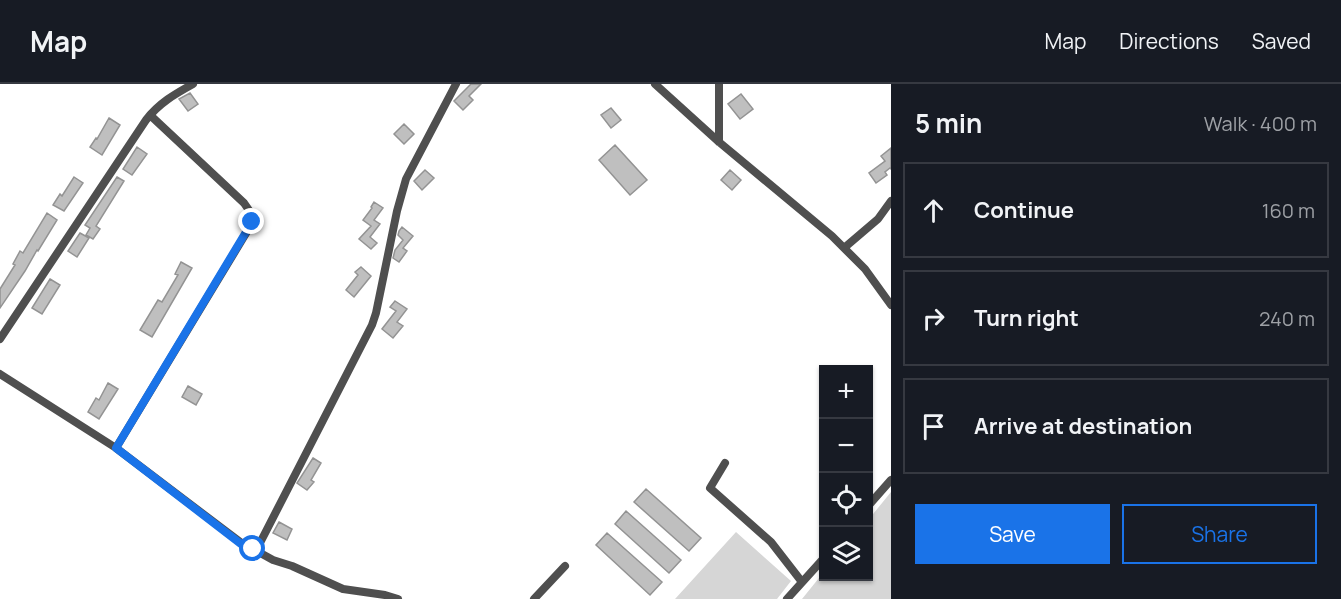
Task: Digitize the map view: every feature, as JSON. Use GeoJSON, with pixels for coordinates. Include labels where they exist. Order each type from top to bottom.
{"type":"FeatureCollection","features":[{"type":"Feature","properties":{"kind":"street"},"geometry":{"type":"LineString","coordinates":[[0,339],[150,115],[174,94],[193,84]]}},
{"type":"Feature","properties":{"kind":"street"},"geometry":{"type":"LineString","coordinates":[[253,549],[261,541],[372,324],[406,179],[456,84]]}},
{"type":"Feature","properties":{"kind":"street"},"geometry":{"type":"LineString","coordinates":[[655,84],[719,142],[832,236],[865,269],[891,305]]}},
{"type":"Feature","properties":{"kind":"street"},"geometry":{"type":"LineString","coordinates":[[719,84],[719,142]]}},
{"type":"Feature","properties":{"kind":"street"},"geometry":{"type":"LineString","coordinates":[[116,448],[248,230],[253,216],[244,203],[150,115]]}},
{"type":"Feature","properties":{"kind":"street"},"geometry":{"type":"LineString","coordinates":[[844,248],[878,219],[891,201]]}},
{"type":"Feature","properties":{"kind":"street"},"geometry":{"type":"LineString","coordinates":[[0,374],[116,448],[248,549],[253,549],[265,557],[292,566],[343,589],[398,599]]}},
{"type":"Feature","properties":{"kind":"street"},"geometry":{"type":"LineString","coordinates":[[725,463],[710,488],[771,542],[802,582]]}},
{"type":"Feature","properties":{"kind":"street"},"geometry":{"type":"LineString","coordinates":[[873,500],[891,480]]}},
{"type":"Feature","properties":{"kind":"street"},"geometry":{"type":"LineString","coordinates":[[787,599],[819,563]]}},
{"type":"Feature","properties":{"kind":"street"},"geometry":{"type":"LineString","coordinates":[[534,599],[565,566]]}},
{"type":"Feature","properties":{"kind":"shaded area"},"geometry":{"type":"Polygon","coordinates":[[[891,492],[891,599],[802,599],[819,578],[819,581],[873,581],[873,514],[891,492]]]}},
{"type":"Feature","properties":{"kind":"shaded area"},"geometry":{"type":"Polygon","coordinates":[[[736,532],[791,581],[777,599],[675,599],[736,532]]]}},
{"type":"Feature","properties":{"kind":"building"},"geometry":{"type":"Polygon","coordinates":[[[471,84],[481,84],[469,96],[473,100],[463,110],[454,101],[471,84]]]}},
{"type":"Feature","properties":{"kind":"building"},"geometry":{"type":"Polygon","coordinates":[[[190,93],[198,104],[188,111],[179,99],[190,93]]]}},
{"type":"Feature","properties":{"kind":"building"},"geometry":{"type":"Polygon","coordinates":[[[741,94],[753,109],[740,119],[728,104],[741,94]]]}},
{"type":"Feature","properties":{"kind":"building"},"geometry":{"type":"Polygon","coordinates":[[[611,108],[621,120],[611,128],[601,115],[611,108]]]}},
{"type":"Feature","properties":{"kind":"building"},"geometry":{"type":"Polygon","coordinates":[[[109,118],[120,125],[102,155],[90,147],[109,118]]]}},
{"type":"Feature","properties":{"kind":"building"},"geometry":{"type":"Polygon","coordinates":[[[404,124],[414,134],[404,144],[394,134],[404,124]]]}},
{"type":"Feature","properties":{"kind":"building"},"geometry":{"type":"Polygon","coordinates":[[[615,145],[647,180],[630,195],[599,160],[615,145]]]}},
{"type":"Feature","properties":{"kind":"building"},"geometry":{"type":"Polygon","coordinates":[[[137,147],[147,154],[132,175],[123,169],[137,147]]]}},
{"type":"Feature","properties":{"kind":"building"},"geometry":{"type":"Polygon","coordinates":[[[891,148],[891,169],[885,172],[887,175],[876,183],[869,173],[885,161],[881,156],[891,148]]]}},
{"type":"Feature","properties":{"kind":"building"},"geometry":{"type":"Polygon","coordinates":[[[425,170],[434,178],[422,190],[414,181],[425,170]]]}},
{"type":"Feature","properties":{"kind":"building"},"geometry":{"type":"Polygon","coordinates":[[[730,170],[741,180],[732,190],[721,180],[730,170]]]}},
{"type":"Feature","properties":{"kind":"building"},"geometry":{"type":"Polygon","coordinates":[[[74,177],[83,183],[64,211],[53,205],[60,194],[62,196],[74,177]]]}},
{"type":"Feature","properties":{"kind":"building"},"geometry":{"type":"Polygon","coordinates":[[[117,177],[124,181],[96,226],[100,229],[93,239],[86,235],[90,228],[85,225],[117,177]]]}},
{"type":"Feature","properties":{"kind":"building"},"geometry":{"type":"Polygon","coordinates":[[[374,202],[383,208],[374,220],[380,224],[370,237],[377,243],[371,249],[359,239],[371,226],[363,220],[374,202]]]}},
{"type":"Feature","properties":{"kind":"building"},"geometry":{"type":"Polygon","coordinates":[[[47,213],[57,220],[0,308],[0,289],[15,265],[13,264],[20,251],[23,253],[47,213]]]}},
{"type":"Feature","properties":{"kind":"building"},"geometry":{"type":"Polygon","coordinates":[[[402,227],[413,236],[403,248],[407,251],[399,262],[393,258],[395,250],[403,240],[398,235],[402,227]]]}},
{"type":"Feature","properties":{"kind":"building"},"geometry":{"type":"Polygon","coordinates":[[[80,233],[89,238],[77,257],[68,251],[80,233]]]}},
{"type":"Feature","properties":{"kind":"building"},"geometry":{"type":"Polygon","coordinates":[[[181,262],[192,268],[152,337],[140,330],[158,300],[162,302],[178,275],[175,274],[181,262]]]}},
{"type":"Feature","properties":{"kind":"building"},"geometry":{"type":"Polygon","coordinates":[[[361,267],[371,276],[354,297],[346,290],[358,275],[355,272],[361,267]]]}},
{"type":"Feature","properties":{"kind":"building"},"geometry":{"type":"Polygon","coordinates":[[[50,279],[60,285],[42,314],[32,308],[50,279]]]}},
{"type":"Feature","properties":{"kind":"building"},"geometry":{"type":"Polygon","coordinates":[[[395,301],[407,309],[397,322],[403,326],[393,338],[382,329],[396,311],[390,307],[395,301]]]}},
{"type":"Feature","properties":{"kind":"building"},"geometry":{"type":"Polygon","coordinates":[[[108,383],[118,389],[99,419],[88,412],[96,398],[99,400],[108,383]]]}},
{"type":"Feature","properties":{"kind":"building"},"geometry":{"type":"Polygon","coordinates":[[[188,386],[202,394],[196,405],[182,397],[188,386]]]}},
{"type":"Feature","properties":{"kind":"building"},"geometry":{"type":"Polygon","coordinates":[[[313,458],[321,463],[311,480],[314,482],[307,490],[297,483],[313,458]]]}},
{"type":"Feature","properties":{"kind":"building"},"geometry":{"type":"Polygon","coordinates":[[[646,489],[701,538],[689,551],[634,502],[646,489]]]}},
{"type":"Feature","properties":{"kind":"building"},"geometry":{"type":"Polygon","coordinates":[[[626,511],[681,560],[669,573],[615,524],[626,511]]]}},
{"type":"Feature","properties":{"kind":"building"},"geometry":{"type":"Polygon","coordinates":[[[279,522],[292,529],[287,540],[273,533],[279,522]]]}},
{"type":"Feature","properties":{"kind":"building"},"geometry":{"type":"Polygon","coordinates":[[[607,533],[662,582],[650,595],[596,545],[607,533]]]}},
{"type":"Feature","properties":{"kind":"route"},"geometry":{"type":"LineString","coordinates":[[252,222],[116,448],[241,544],[248,549],[253,549]]}}]}
